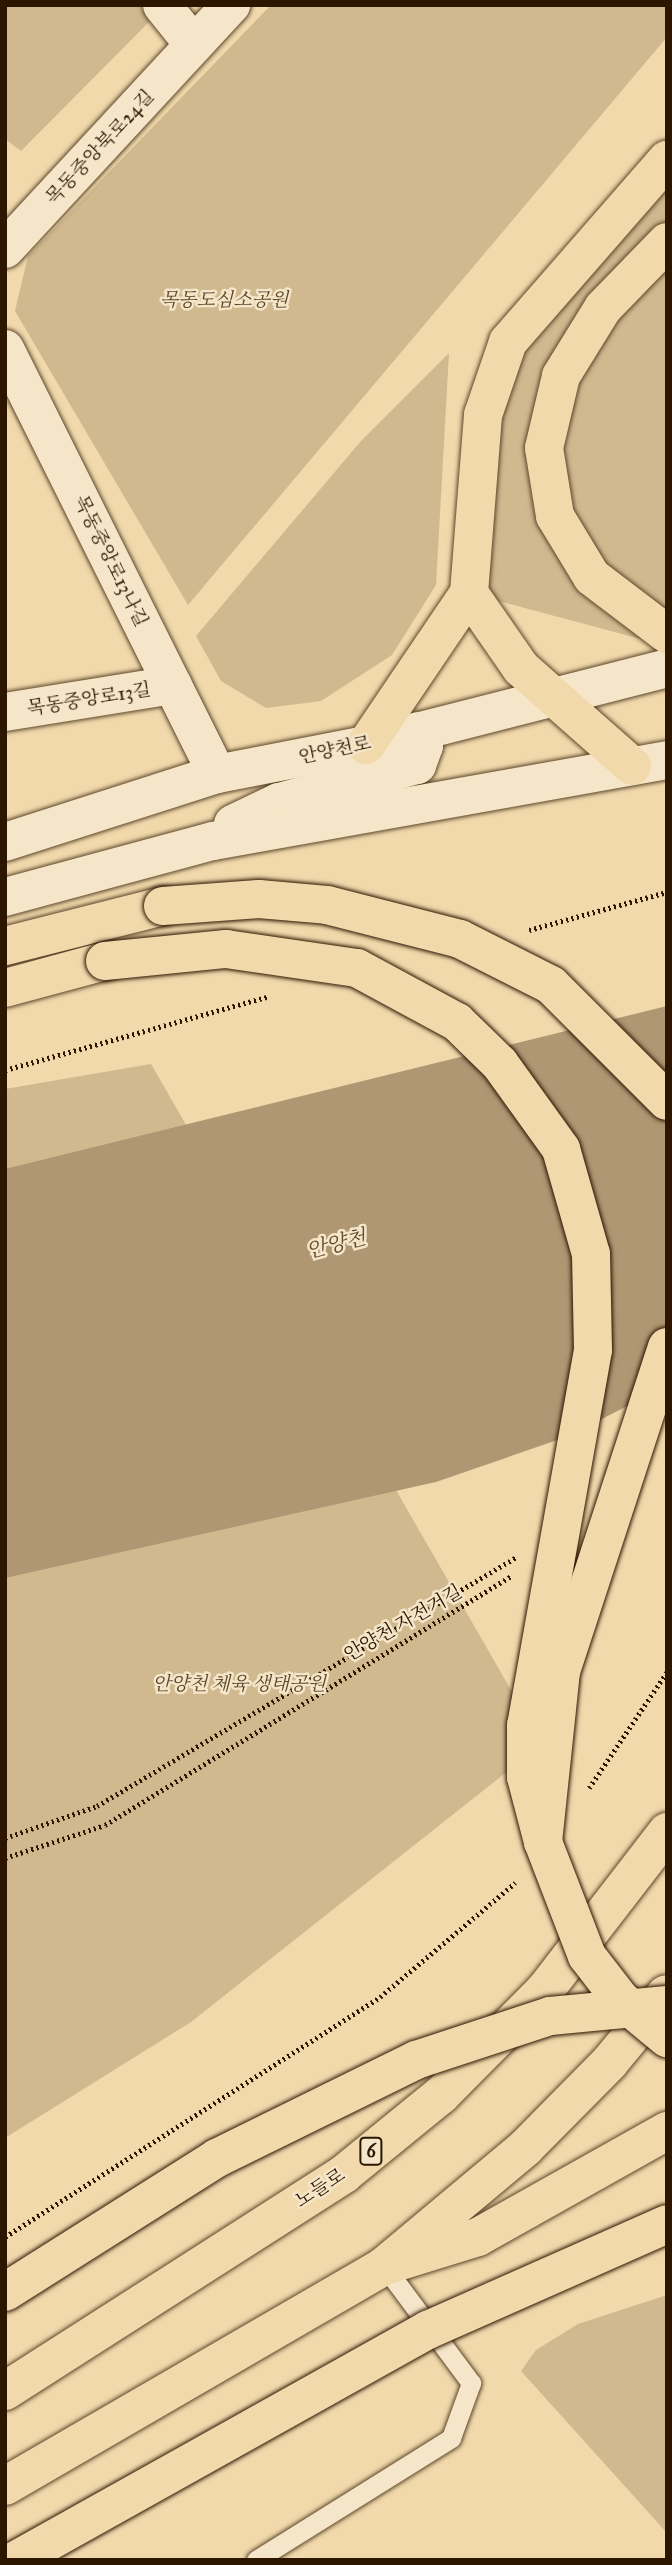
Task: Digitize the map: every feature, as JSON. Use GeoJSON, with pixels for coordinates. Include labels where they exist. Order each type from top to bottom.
{"type":"FeatureCollection","features":[{"type":"Feature","properties":{"kind":"main road"},"geometry":{"type":"LineString","coordinates":[[162,5],[194,45]]}},
{"type":"Feature","properties":{"kind":"main road","name":"목동중앙북로24길"},"geometry":{"type":"LineString","coordinates":[[5,248],[231,5]]}},
{"type":"Feature","properties":{"kind":"main road"},"geometry":{"type":"LineString","coordinates":[[366,744],[469,593],[483,415],[509,342],[667,160]]}},
{"type":"Feature","properties":{"kind":"main road"},"geometry":{"type":"LineString","coordinates":[[667,242],[603,307],[561,376],[544,448],[555,516],[592,577],[667,634]]}},
{"type":"Feature","properties":{"kind":"main road","name":"목동중앙로13나길"},"geometry":{"type":"LineString","coordinates":[[5,349],[217,774]]}},
{"type":"Feature","properties":{"kind":"main road"},"geometry":{"type":"LineString","coordinates":[[469,593],[506,649],[551,696],[650,763]]}},
{"type":"Feature","properties":{"kind":"main road","name":"안양천로"},"geometry":{"type":"LineString","coordinates":[[5,842],[217,774],[366,744],[667,667]]}},
{"type":"Feature","properties":{"kind":"main road","name":"목동중앙로13길"},"geometry":{"type":"LineString","coordinates":[[5,712],[173,685]]}},
{"type":"Feature","properties":{"kind":"main road"},"geometry":{"type":"LineString","coordinates":[[213,841],[255,811],[417,765],[424,746],[418,731]]}},
{"type":"Feature","properties":{"kind":"main road"},"geometry":{"type":"LineString","coordinates":[[5,897],[213,841],[650,763]]}},
{"type":"Feature","properties":{"kind":"main road"},"geometry":{"type":"LineString","coordinates":[[5,946],[163,906],[259,899],[327,905],[460,939],[551,985],[667,1101]]}},
{"type":"Feature","properties":{"kind":"main road"},"geometry":{"type":"LineString","coordinates":[[5,988],[105,961],[226,948],[357,968],[457,1022],[500,1064],[561,1149],[591,1254],[593,1350],[526,1725],[526,1777],[534,1856],[587,1956],[621,2000],[667,2038]]}},
{"type":"Feature","properties":{"kind":"main road"},"geometry":{"type":"LineString","coordinates":[[534,1856],[561,1671],[667,1347]]}},
{"type":"Feature","properties":{"kind":"main road","name":"노들로"},"geometry":{"type":"LineString","coordinates":[[5,2391],[344,2174],[441,2095],[545,1990],[667,1832]]}},
{"type":"Feature","properties":{"kind":"main road"},"geometry":{"type":"LineString","coordinates":[[5,2486],[384,2266],[525,2148],[610,2063],[667,1993]]}},
{"type":"Feature","properties":{"kind":"main road"},"geometry":{"type":"LineString","coordinates":[[5,2292],[217,2158],[416,2060],[550,2016],[667,2005]]}},
{"type":"Feature","properties":{"kind":"main road"},"geometry":{"type":"LineString","coordinates":[[384,2266],[478,2237],[667,2131]]}},
{"type":"Feature","properties":{"kind":"main road"},"geometry":{"type":"LineString","coordinates":[[16,2560],[428,2330],[667,2224]]}},
{"type":"Feature","properties":{"kind":"lane"},"geometry":{"type":"LineString","coordinates":[[256,2560],[451,2438],[471,2383],[384,2266]]}},
{"type":"Feature","properties":{"kind":"path"},"geometry":{"type":"LineString","coordinates":[[5,1838],[97,1806],[524,1551]]}},
{"type":"Feature","properties":{"kind":"path","name":"안양천 자전거길"},"geometry":{"type":"LineString","coordinates":[[5,1858],[105,1825],[524,1569]]}},
{"type":"Feature","properties":{"kind":"path"},"geometry":{"type":"LineString","coordinates":[[580,1801],[667,1672]]}},
{"type":"Feature","properties":{"kind":"path"},"geometry":{"type":"LineString","coordinates":[[5,2237],[380,1997],[440,1953],[534,1856]]}},
{"type":"Feature","properties":{"kind":"green space"},"geometry":{"type":"Polygon","coordinates":[[[5,5],[139,5],[150,21],[21,151],[5,139],[5,5]]]}},
{"type":"Feature","properties":{"kind":"green space","name":"목동도심소공원"},"geometry":{"type":"Polygon","coordinates":[[[271,5],[667,5],[667,37],[188,605],[15,311],[28,256],[271,5]]]}},
{"type":"Feature","properties":{"kind":"green space"},"geometry":{"type":"Polygon","coordinates":[[[667,160],[667,646],[469,593],[508,342],[667,160]]]}},
{"type":"Feature","properties":{"kind":"green space"},"geometry":{"type":"Polygon","coordinates":[[[449,353],[436,585],[392,655],[321,701],[266,708],[221,681],[196,636],[361,441],[449,353]]]}},
{"type":"Feature","properties":{"kind":"green space","name":"안양천 체육 생태공원"},"geometry":{"type":"Polygon","coordinates":[[[151,1064],[542,1744],[191,2022],[5,2138],[5,1089],[151,1064]]]}},
{"type":"Feature","properties":{"kind":"green space"},"geometry":{"type":"Polygon","coordinates":[[[667,2295],[667,2533],[521,2371],[536,2350],[578,2324],[667,2295]]]}},
{"type":"Feature","properties":{"kind":"water","name":"안양천"},"geometry":{"type":"Polygon","coordinates":[[[667,1006],[667,1386],[566,1437],[436,1482],[5,1578],[5,1169],[667,1006]]]}}]}
